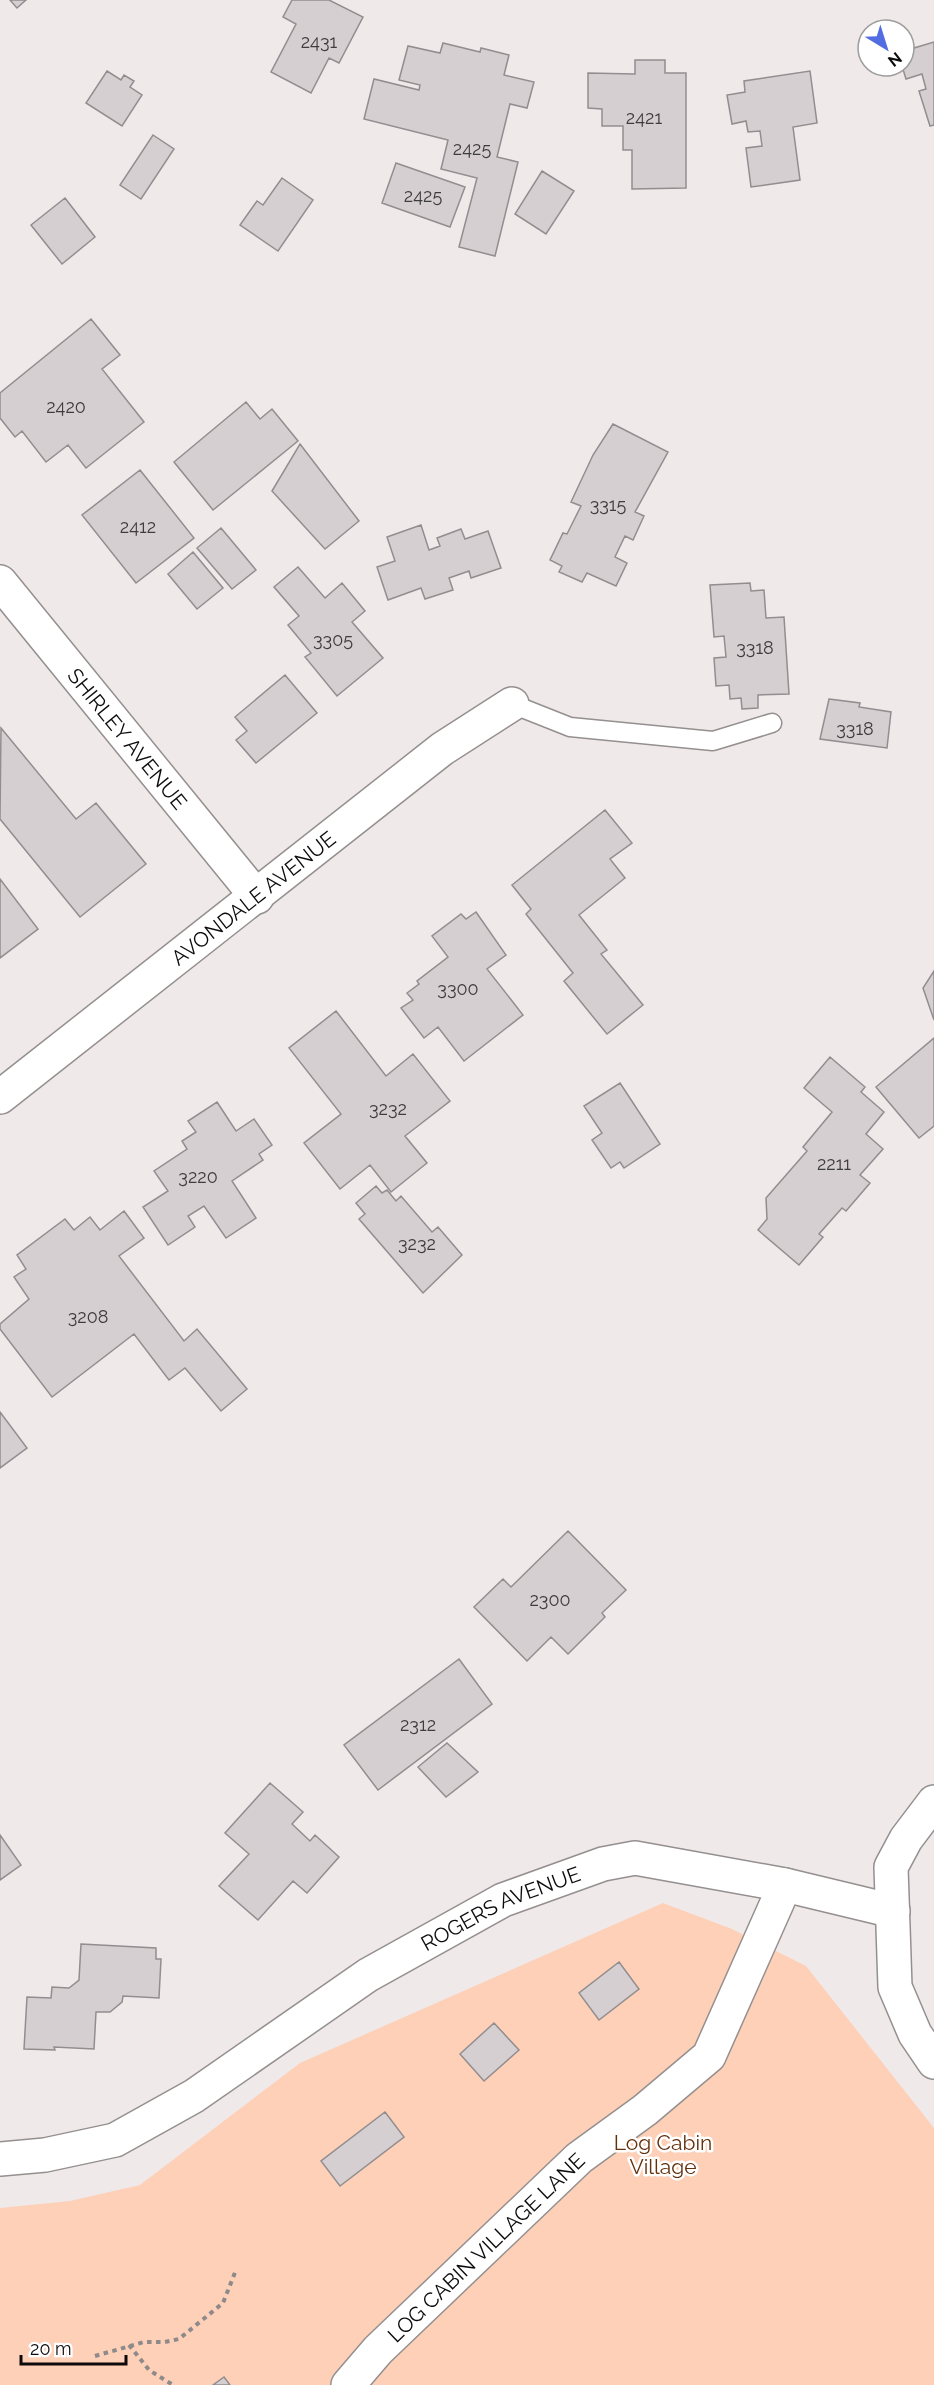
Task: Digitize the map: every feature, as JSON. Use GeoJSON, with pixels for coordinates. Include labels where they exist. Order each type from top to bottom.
{"type":"FeatureCollection","features":[{"type":"Feature","properties":{"kind":"street","name":"SHIRLEY AVENUE"},"geometry":{"type":"LineString","coordinates":[[0,582],[257,897]]}},
{"type":"Feature","properties":{"kind":"street","name":"AVONDALE AVENUE"},"geometry":{"type":"LineString","coordinates":[[0,1096],[257,897],[442,749],[512,705]]}},
{"type":"Feature","properties":{"kind":"street"},"geometry":{"type":"LineString","coordinates":[[934,1802],[906,1839],[891,1867],[895,1987],[915,2034],[934,2062]]}},
{"type":"Feature","properties":{"kind":"street","name":"ROGERS AVENUE"},"geometry":{"type":"LineString","coordinates":[[0,2159],[45,2155],[114,2140],[194,2096],[389,1964],[503,1900],[603,1864],[635,1858],[785,1885],[893,1911]]}},
{"type":"Feature","properties":{"kind":"street","name":"LOG CABIN VILLAGE LANE"},"geometry":{"type":"LineString","coordinates":[[348,2385],[378,2350],[579,2158],[645,2110],[709,2056],[785,1885]]}},
{"type":"Feature","properties":{"kind":"lane"},"geometry":{"type":"LineString","coordinates":[[512,705],[570,727],[713,741],[772,723]]}},
{"type":"Feature","properties":{"kind":"path"},"geometry":{"type":"LineString","coordinates":[[95,2356],[129,2345],[179,2339],[223,2303],[236,2270]]}},
{"type":"Feature","properties":{"kind":"path"},"geometry":{"type":"LineString","coordinates":[[129,2345],[149,2370],[173,2385]]}},
{"type":"Feature","properties":{"kind":"green space","name":"Log Cabin Village"},"geometry":{"type":"Polygon","coordinates":[[[663,1903],[732,1929],[806,1966],[934,2128],[934,2385],[0,2385],[0,2208],[70,2201],[140,2185],[300,2063],[663,1903]]]}},
{"type":"Feature","properties":{"kind":"building"},"geometry":{"type":"Polygon","coordinates":[[[10,0],[26,0],[17,8],[10,0]]]}},
{"type":"Feature","properties":{"kind":"building"},"geometry":{"type":"Polygon","coordinates":[[[292,0],[329,0],[363,17],[339,63],[329,58],[311,93],[271,72],[296,24],[283,17],[292,0]]]}},
{"type":"Feature","properties":{"kind":"building"},"geometry":{"type":"Polygon","coordinates":[[[934,42],[934,125],[930,126],[919,91],[926,89],[922,74],[916,76],[916,47],[934,42]]]}},
{"type":"Feature","properties":{"kind":"building"},"geometry":{"type":"Polygon","coordinates":[[[443,43],[480,52],[481,48],[509,55],[504,75],[534,82],[527,108],[510,104],[497,157],[518,162],[495,256],[459,247],[477,178],[441,169],[448,140],[364,119],[374,79],[419,90],[420,85],[399,80],[408,46],[440,53],[443,43]]]}},
{"type":"Feature","properties":{"kind":"building"},"geometry":{"type":"Polygon","coordinates":[[[635,60],[665,60],[665,73],[686,73],[686,188],[632,189],[632,150],[623,150],[623,126],[602,126],[602,109],[588,108],[588,73],[635,74],[635,60]]]}},
{"type":"Feature","properties":{"kind":"building"},"geometry":{"type":"Polygon","coordinates":[[[107,71],[121,80],[124,75],[134,81],[130,87],[142,95],[122,126],[86,103],[107,71]]]}},
{"type":"Feature","properties":{"kind":"building"},"geometry":{"type":"Polygon","coordinates":[[[810,71],[817,123],[793,127],[800,180],[751,187],[746,148],[762,146],[760,131],[748,132],[746,121],[732,124],[727,95],[745,92],[744,81],[810,71]]]}},
{"type":"Feature","properties":{"kind":"building"},"geometry":{"type":"Polygon","coordinates":[[[153,135],[174,149],[141,199],[120,185],[153,135]]]}},
{"type":"Feature","properties":{"kind":"building"},"geometry":{"type":"Polygon","coordinates":[[[396,163],[465,187],[450,227],[382,203],[396,163]]]}},
{"type":"Feature","properties":{"kind":"building"},"geometry":{"type":"Polygon","coordinates":[[[542,171],[574,191],[546,234],[515,214],[542,171]]]}},
{"type":"Feature","properties":{"kind":"building"},"geometry":{"type":"Polygon","coordinates":[[[282,178],[313,200],[278,251],[240,225],[257,201],[263,205],[282,178]]]}},
{"type":"Feature","properties":{"kind":"building"},"geometry":{"type":"Polygon","coordinates":[[[65,198],[95,237],[62,264],[31,225],[65,198]]]}},
{"type":"Feature","properties":{"kind":"building"},"geometry":{"type":"Polygon","coordinates":[[[91,319],[120,355],[102,369],[144,422],[86,468],[68,445],[46,462],[22,431],[15,437],[0,418],[0,393],[91,319]]]}},
{"type":"Feature","properties":{"kind":"building"},"geometry":{"type":"Polygon","coordinates":[[[246,402],[260,419],[272,409],[298,441],[213,510],[174,462],[246,402]]]}},
{"type":"Feature","properties":{"kind":"building"},"geometry":{"type":"Polygon","coordinates":[[[613,424],[668,452],[635,512],[644,516],[633,540],[625,536],[615,557],[627,563],[616,586],[587,573],[582,582],[559,572],[562,566],[550,560],[563,533],[567,534],[581,506],[571,502],[593,455],[613,424]]]}},
{"type":"Feature","properties":{"kind":"building"},"geometry":{"type":"Polygon","coordinates":[[[300,444],[359,521],[325,549],[272,491],[300,444]]]}},
{"type":"Feature","properties":{"kind":"building"},"geometry":{"type":"Polygon","coordinates":[[[140,470],[194,538],[136,583],[82,515],[140,470]]]}},
{"type":"Feature","properties":{"kind":"building"},"geometry":{"type":"Polygon","coordinates":[[[421,525],[429,550],[440,546],[437,538],[461,529],[465,539],[488,531],[501,568],[471,578],[469,571],[449,578],[453,590],[425,599],[421,588],[388,600],[377,567],[395,561],[387,537],[421,525]]]}},
{"type":"Feature","properties":{"kind":"building"},"geometry":{"type":"Polygon","coordinates":[[[221,528],[256,570],[232,589],[197,548],[221,528]]]}},
{"type":"Feature","properties":{"kind":"building"},"geometry":{"type":"Polygon","coordinates":[[[193,552],[223,588],[197,609],[168,574],[193,552]]]}},
{"type":"Feature","properties":{"kind":"building"},"geometry":{"type":"Polygon","coordinates":[[[298,567],[325,598],[342,583],[365,611],[352,622],[383,658],[337,696],[305,657],[311,653],[288,625],[299,616],[274,587],[298,567]]]}},
{"type":"Feature","properties":{"kind":"building"},"geometry":{"type":"Polygon","coordinates":[[[750,583],[751,591],[764,590],[766,618],[784,617],[789,694],[758,695],[758,708],[742,709],[741,698],[730,699],[729,685],[716,686],[714,658],[726,657],[724,636],[714,637],[710,585],[750,583]]]}},
{"type":"Feature","properties":{"kind":"building"},"geometry":{"type":"Polygon","coordinates":[[[285,675],[317,713],[256,763],[236,740],[247,731],[235,717],[285,675]]]}},
{"type":"Feature","properties":{"kind":"building"},"geometry":{"type":"Polygon","coordinates":[[[829,699],[860,703],[859,707],[891,712],[887,748],[820,739],[829,699]]]}},
{"type":"Feature","properties":{"kind":"building"},"geometry":{"type":"Polygon","coordinates":[[[1,728],[76,819],[96,803],[146,864],[80,917],[0,819],[1,728]]]}},
{"type":"Feature","properties":{"kind":"building"},"geometry":{"type":"Polygon","coordinates":[[[605,810],[632,843],[610,859],[625,878],[579,915],[607,950],[601,954],[643,1005],[607,1034],[564,981],[573,973],[526,914],[531,909],[512,885],[605,810]]]}},
{"type":"Feature","properties":{"kind":"building"},"geometry":{"type":"Polygon","coordinates":[[[0,879],[38,929],[0,958],[0,879]]]}},
{"type":"Feature","properties":{"kind":"building"},"geometry":{"type":"Polygon","coordinates":[[[476,912],[506,955],[487,969],[523,1015],[464,1061],[438,1027],[424,1038],[401,1008],[413,1000],[407,993],[419,984],[417,981],[448,957],[432,936],[461,914],[466,919],[476,912]]]}},
{"type":"Feature","properties":{"kind":"building"},"geometry":{"type":"Polygon","coordinates":[[[934,971],[934,1020],[923,988],[934,971]]]}},
{"type":"Feature","properties":{"kind":"building"},"geometry":{"type":"Polygon","coordinates":[[[336,1011],[386,1076],[413,1054],[450,1101],[405,1136],[427,1163],[391,1192],[370,1165],[340,1189],[304,1143],[341,1114],[289,1048],[336,1011]]]}},
{"type":"Feature","properties":{"kind":"building"},"geometry":{"type":"Polygon","coordinates":[[[934,1038],[934,1126],[919,1138],[876,1087],[934,1038]]]}},
{"type":"Feature","properties":{"kind":"building"},"geometry":{"type":"Polygon","coordinates":[[[830,1057],[865,1087],[861,1092],[884,1112],[866,1134],[883,1149],[860,1175],[870,1183],[846,1211],[842,1208],[819,1234],[823,1237],[799,1265],[758,1230],[767,1219],[766,1198],[807,1151],[803,1147],[832,1112],[804,1088],[830,1057]]]}},
{"type":"Feature","properties":{"kind":"building"},"geometry":{"type":"Polygon","coordinates":[[[620,1083],[660,1144],[624,1168],[620,1162],[611,1168],[592,1140],[602,1133],[584,1106],[620,1083]]]}},
{"type":"Feature","properties":{"kind":"building"},"geometry":{"type":"Polygon","coordinates":[[[217,1102],[236,1131],[254,1119],[272,1145],[259,1154],[263,1160],[232,1181],[256,1218],[226,1238],[204,1206],[188,1216],[195,1227],[168,1245],[143,1207],[168,1191],[154,1171],[187,1149],[182,1141],[196,1132],[188,1121],[217,1102]]]}},
{"type":"Feature","properties":{"kind":"building"},"geometry":{"type":"Polygon","coordinates":[[[376,1186],[382,1193],[387,1190],[396,1201],[401,1196],[432,1232],[438,1227],[462,1255],[423,1293],[359,1219],[365,1214],[356,1203],[376,1186]]]}},
{"type":"Feature","properties":{"kind":"building"},"geometry":{"type":"Polygon","coordinates":[[[124,1211],[144,1238],[119,1256],[184,1341],[197,1329],[247,1389],[221,1411],[185,1368],[169,1380],[134,1334],[52,1397],[0,1329],[0,1324],[29,1299],[14,1277],[26,1269],[17,1255],[65,1219],[74,1230],[90,1217],[100,1230],[124,1211]]]}},
{"type":"Feature","properties":{"kind":"building"},"geometry":{"type":"Polygon","coordinates":[[[0,1412],[27,1448],[0,1468],[0,1412]]]}},
{"type":"Feature","properties":{"kind":"building"},"geometry":{"type":"Polygon","coordinates":[[[568,1531],[626,1590],[602,1613],[605,1617],[568,1654],[551,1637],[527,1661],[474,1607],[503,1579],[511,1587],[568,1531]]]}},
{"type":"Feature","properties":{"kind":"building"},"geometry":{"type":"Polygon","coordinates":[[[459,1659],[492,1704],[378,1790],[344,1745],[459,1659]]]}},
{"type":"Feature","properties":{"kind":"building"},"geometry":{"type":"Polygon","coordinates":[[[447,1743],[478,1772],[446,1797],[418,1767],[447,1743]]]}},
{"type":"Feature","properties":{"kind":"building"},"geometry":{"type":"Polygon","coordinates":[[[270,1783],[303,1812],[292,1824],[310,1841],[315,1835],[339,1857],[307,1893],[293,1881],[258,1920],[219,1886],[249,1854],[225,1833],[270,1783]]]}},
{"type":"Feature","properties":{"kind":"building"},"geometry":{"type":"Polygon","coordinates":[[[0,1835],[21,1865],[0,1880],[0,1835]]]}},
{"type":"Feature","properties":{"kind":"building"},"geometry":{"type":"Polygon","coordinates":[[[81,1944],[156,1948],[156,1959],[161,1959],[159,1998],[123,1996],[122,2002],[110,2012],[96,2012],[94,2049],[54,2047],[55,2050],[24,2049],[27,1997],[51,1998],[52,1987],[69,1988],[79,1980],[81,1944]]]}},
{"type":"Feature","properties":{"kind":"building"},"geometry":{"type":"Polygon","coordinates":[[[619,1962],[639,1989],[599,2020],[579,1993],[619,1962]]]}},
{"type":"Feature","properties":{"kind":"building"},"geometry":{"type":"Polygon","coordinates":[[[494,2023],[519,2050],[484,2081],[460,2054],[494,2023]]]}},
{"type":"Feature","properties":{"kind":"building"},"geometry":{"type":"Polygon","coordinates":[[[385,2112],[404,2137],[340,2186],[321,2161],[385,2112]]]}},
{"type":"Feature","properties":{"kind":"building"},"geometry":{"type":"Polygon","coordinates":[[[224,2377],[230,2385],[213,2385],[224,2377]]]}}]}
